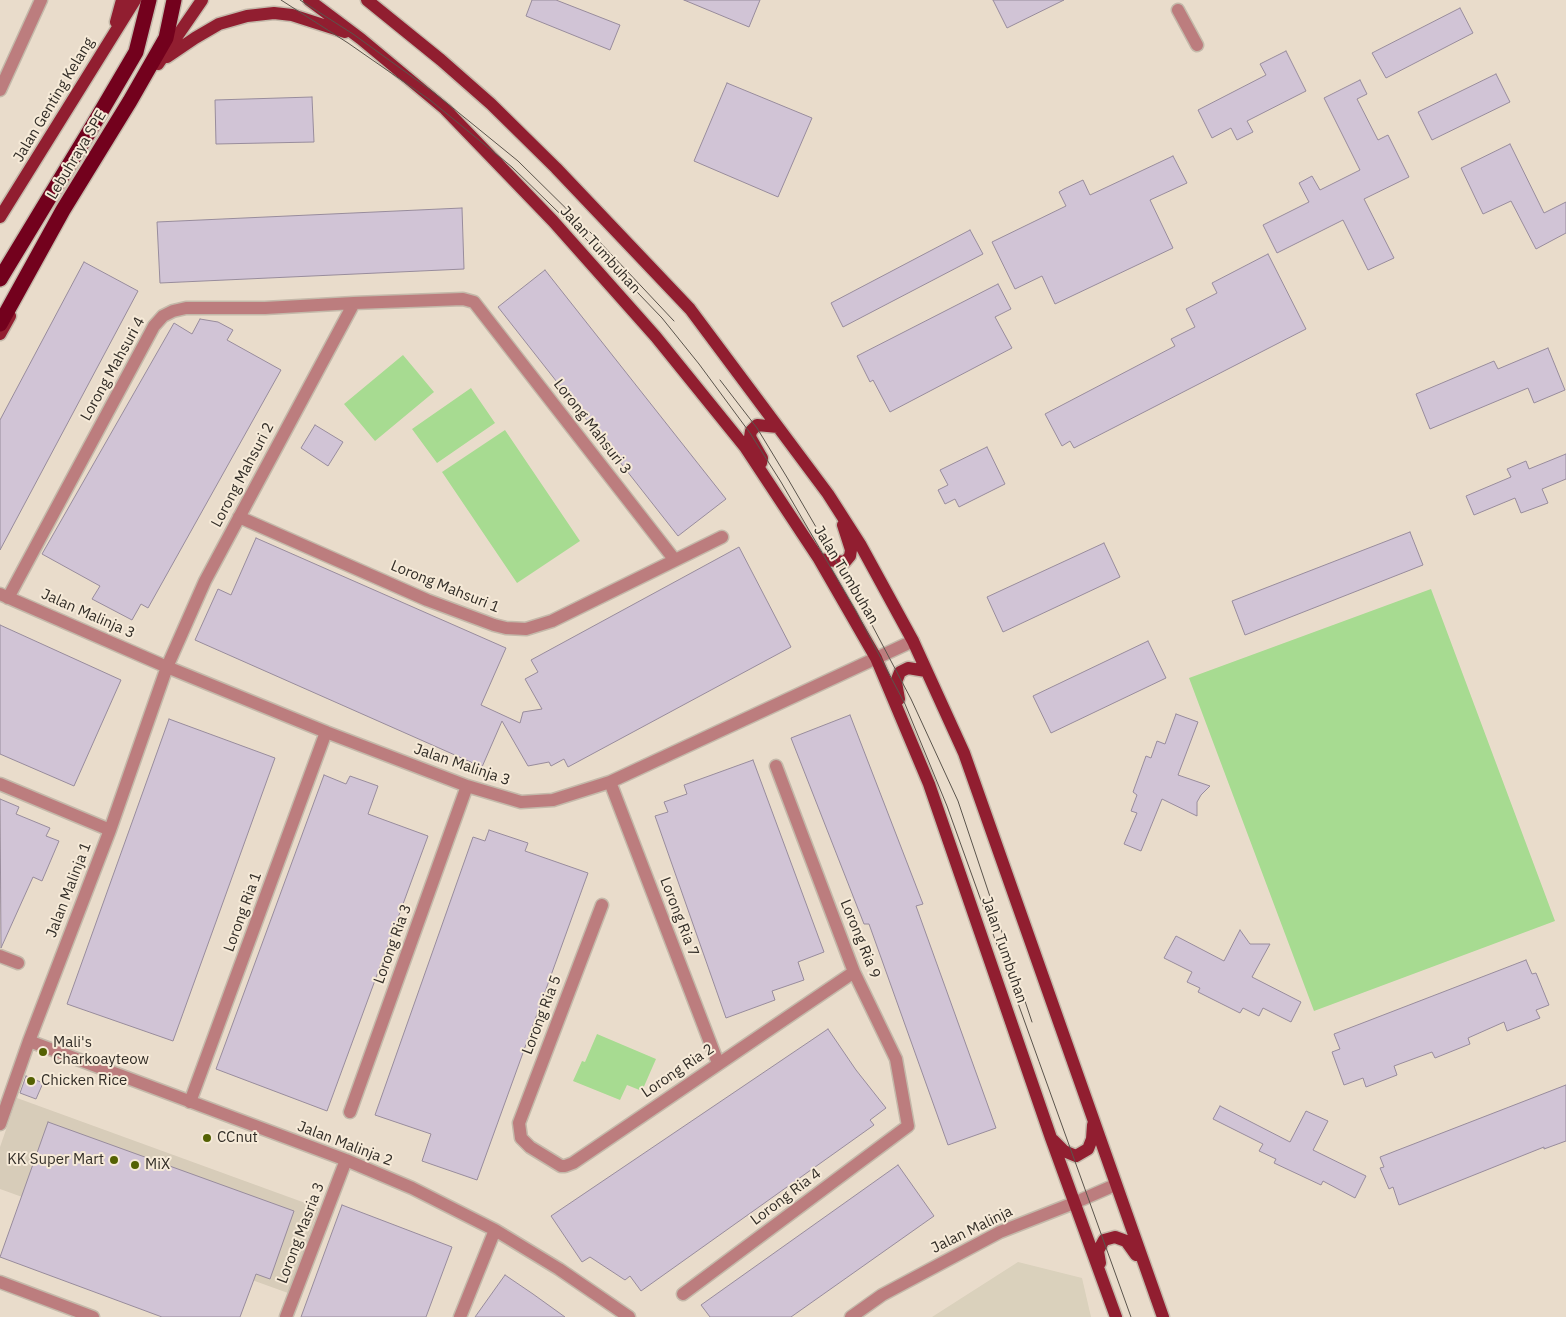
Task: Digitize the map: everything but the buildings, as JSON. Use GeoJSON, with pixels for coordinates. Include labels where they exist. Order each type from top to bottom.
{"type":"FeatureCollection","features":[{"type":"Feature","properties":{"kind":"highway","name":"Lebuhraya SPE"},"geometry":{"type":"LineString","coordinates":[[0,279],[136,52],[149,0]]}},
{"type":"Feature","properties":{"kind":"highway","name":"Lebuhraya SPE"},"geometry":{"type":"LineString","coordinates":[[0,324],[63,210],[166,38],[174,0]]}},
{"type":"Feature","properties":{"kind":"main road"},"geometry":{"type":"LineString","coordinates":[[112,36],[122,0]]}},
{"type":"Feature","properties":{"kind":"main road","name":"Jalan Genting Kelang"},"geometry":{"type":"LineString","coordinates":[[0,217],[135,0]]}},
{"type":"Feature","properties":{"kind":"main road"},"geometry":{"type":"LineString","coordinates":[[0,334],[72,206],[159,63],[202,0]]}},
{"type":"Feature","properties":{"kind":"main road","name":"Jalan Tumbuhan"},"geometry":{"type":"LineString","coordinates":[[309,0],[361,39],[445,109],[553,221],[656,337],[745,447],[819,559],[876,658],[930,784],[1051,1138],[1116,1317]]}},
{"type":"Feature","properties":{"kind":"main road","name":"Jalan Tumbuhan"},"geometry":{"type":"LineString","coordinates":[[369,1],[463,79],[556,168],[690,309],[839,511],[860,544],[913,641],[964,753],[1163,1317]]}},
{"type":"Feature","properties":{"kind":"main road"},"geometry":{"type":"LineString","coordinates":[[159,63],[218,24],[260,14],[292,15],[327,25],[361,39]]}},
{"type":"Feature","properties":{"kind":"main road"},"geometry":{"type":"LineString","coordinates":[[761,471],[762,458],[750,437],[751,431],[758,425],[764,424],[778,427]]}},
{"type":"Feature","properties":{"kind":"main road"},"geometry":{"type":"LineString","coordinates":[[819,559],[845,562],[850,556],[851,550],[839,511]]}},
{"type":"Feature","properties":{"kind":"main road"},"geometry":{"type":"LineString","coordinates":[[902,719],[896,682],[900,672],[908,668],[926,671]]}},
{"type":"Feature","properties":{"kind":"main road"},"geometry":{"type":"LineString","coordinates":[[1051,1138],[1064,1151],[1076,1156],[1088,1149],[1092,1139],[1093,1122]]}},
{"type":"Feature","properties":{"kind":"main road"},"geometry":{"type":"LineString","coordinates":[[1102,1280],[1098,1251],[1104,1240],[1115,1237],[1126,1241],[1146,1268]]}},
{"type":"Feature","properties":{"kind":"street"},"geometry":{"type":"LineString","coordinates":[[0,90],[4,71],[41,0]]}},
{"type":"Feature","properties":{"kind":"street"},"geometry":{"type":"LineString","coordinates":[[1178,10],[1197,45]]}},
{"type":"Feature","properties":{"kind":"street","name":"Lorong Mahsuri 4"},"geometry":{"type":"LineString","coordinates":[[4,596],[150,331],[162,316],[186,308],[265,308],[354,302],[463,300],[474,302],[485,315]]}},
{"type":"Feature","properties":{"kind":"street","name":"Lorong Mahsuri 2"},"geometry":{"type":"LineString","coordinates":[[167,667],[205,581],[354,302]]}},
{"type":"Feature","properties":{"kind":"street","name":"Lorong Mahsuri 3"},"geometry":{"type":"LineString","coordinates":[[485,315],[674,560]]}},
{"type":"Feature","properties":{"kind":"street","name":"Lorong Mahsuri 1"},"geometry":{"type":"LineString","coordinates":[[238,517],[427,600],[494,625],[526,629],[552,621],[722,537]]}},
{"type":"Feature","properties":{"kind":"street","name":"Jalan Malinja 3"},"geometry":{"type":"LineString","coordinates":[[4,596],[167,667],[326,732],[467,786],[521,802],[564,798],[610,782],[913,641]]}},
{"type":"Feature","properties":{"kind":"street","name":"Jalan Malinja 1"},"geometry":{"type":"LineString","coordinates":[[0,1124],[110,830],[167,667]]}},
{"type":"Feature","properties":{"kind":"street","name":"Lorong Ria 1"},"geometry":{"type":"LineString","coordinates":[[190,1102],[326,732]]}},
{"type":"Feature","properties":{"kind":"street","name":"Lorong Ria 9"},"geometry":{"type":"LineString","coordinates":[[776,766],[854,972],[896,1059],[908,1126]]}},
{"type":"Feature","properties":{"kind":"street","name":"Lorong Ria 7"},"geometry":{"type":"LineString","coordinates":[[610,782],[718,1063]]}},
{"type":"Feature","properties":{"kind":"street"},"geometry":{"type":"LineString","coordinates":[[0,784],[110,830]]}},
{"type":"Feature","properties":{"kind":"street","name":"Lorong Ria 3"},"geometry":{"type":"LineString","coordinates":[[350,1112],[467,786]]}},
{"type":"Feature","properties":{"kind":"street","name":"Lorong Ria 5"},"geometry":{"type":"LineString","coordinates":[[521,1138],[519,1123],[602,905]]}},
{"type":"Feature","properties":{"kind":"street"},"geometry":{"type":"LineString","coordinates":[[0,956],[18,963]]}},
{"type":"Feature","properties":{"kind":"street","name":"Lorong Ria 2"},"geometry":{"type":"LineString","coordinates":[[521,1138],[530,1147],[557,1165],[569,1165],[854,972]]}},
{"type":"Feature","properties":{"kind":"street","name":"Jalan Malinja 2"},"geometry":{"type":"LineString","coordinates":[[30,1041],[346,1160],[412,1188],[495,1230],[559,1269],[629,1317]]}},
{"type":"Feature","properties":{"kind":"street","name":"Lorong Ria 4"},"geometry":{"type":"LineString","coordinates":[[683,1294],[908,1126]]}},
{"type":"Feature","properties":{"kind":"street","name":"Lorong Masria 3"},"geometry":{"type":"LineString","coordinates":[[286,1317],[346,1160]]}},
{"type":"Feature","properties":{"kind":"street","name":"Jalan Malinja"},"geometry":{"type":"LineString","coordinates":[[851,1317],[882,1295],[1000,1232],[1115,1185]]}},
{"type":"Feature","properties":{"kind":"street"},"geometry":{"type":"LineString","coordinates":[[460,1317],[495,1230]]}},
{"type":"Feature","properties":{"kind":"street"},"geometry":{"type":"LineString","coordinates":[[0,1282],[93,1317]]}},
{"type":"Feature","properties":{"kind":"shaded area"},"geometry":{"type":"Polygon","coordinates":[[[17,1098],[319,1208],[288,1293],[0,1189],[0,1147],[17,1098]]]}},
{"type":"Feature","properties":{"kind":"shaded area"},"geometry":{"type":"Polygon","coordinates":[[[1018,1262],[1082,1278],[1091,1317],[932,1317],[1018,1262]]]}},
{"type":"Feature","properties":{"kind":"green space"},"geometry":{"type":"Polygon","coordinates":[[[403,355],[434,392],[375,441],[344,404],[403,355]]]}},
{"type":"Feature","properties":{"kind":"green space"},"geometry":{"type":"Polygon","coordinates":[[[471,388],[495,423],[437,463],[412,429],[471,388]]]}},
{"type":"Feature","properties":{"kind":"green space"},"geometry":{"type":"Polygon","coordinates":[[[505,430],[580,541],[517,583],[442,472],[505,430]]]}},
{"type":"Feature","properties":{"kind":"green space"},"geometry":{"type":"Polygon","coordinates":[[[1431,589],[1555,921],[1314,1011],[1189,678],[1431,589]]]}},
{"type":"Feature","properties":{"kind":"green space"},"geometry":{"type":"Polygon","coordinates":[[[597,1034],[656,1059],[642,1091],[627,1085],[620,1100],[573,1081],[582,1061],[585,1062],[597,1034]]]}},
{"type":"Feature","properties":{"kind":"tram line"},"geometry":{"type":"LineString","coordinates":[[281,0],[348,43],[430,100],[512,167],[590,243],[662,318],[750,433],[781,482],[856,611],[905,704],[947,806],[1131,1317]]}},
{"type":"Feature","properties":{"kind":"tram line"},"geometry":{"type":"LineString","coordinates":[[300,0],[353,34],[432,91],[518,161],[595,237],[674,321]]}},
{"type":"Feature","properties":{"kind":"tram line"},"geometry":{"type":"LineString","coordinates":[[720,380],[757,428],[788,479],[862,606],[911,699],[958,801],[1032,1022]]}},
{"type":"Feature","properties":{"kind":"place","name":"Mali's Charkoayteow"},"geometry":{"type":"Point","coordinates":[43,1052]}},
{"type":"Feature","properties":{"kind":"place","name":"Chicken Rice"},"geometry":{"type":"Point","coordinates":[31,1081]}},
{"type":"Feature","properties":{"kind":"place","name":"CCnut"},"geometry":{"type":"Point","coordinates":[207,1138]}},
{"type":"Feature","properties":{"kind":"place","name":"KK Super Mart"},"geometry":{"type":"Point","coordinates":[114,1160]}},
{"type":"Feature","properties":{"kind":"place","name":"MiX"},"geometry":{"type":"Point","coordinates":[135,1165]}}]}
